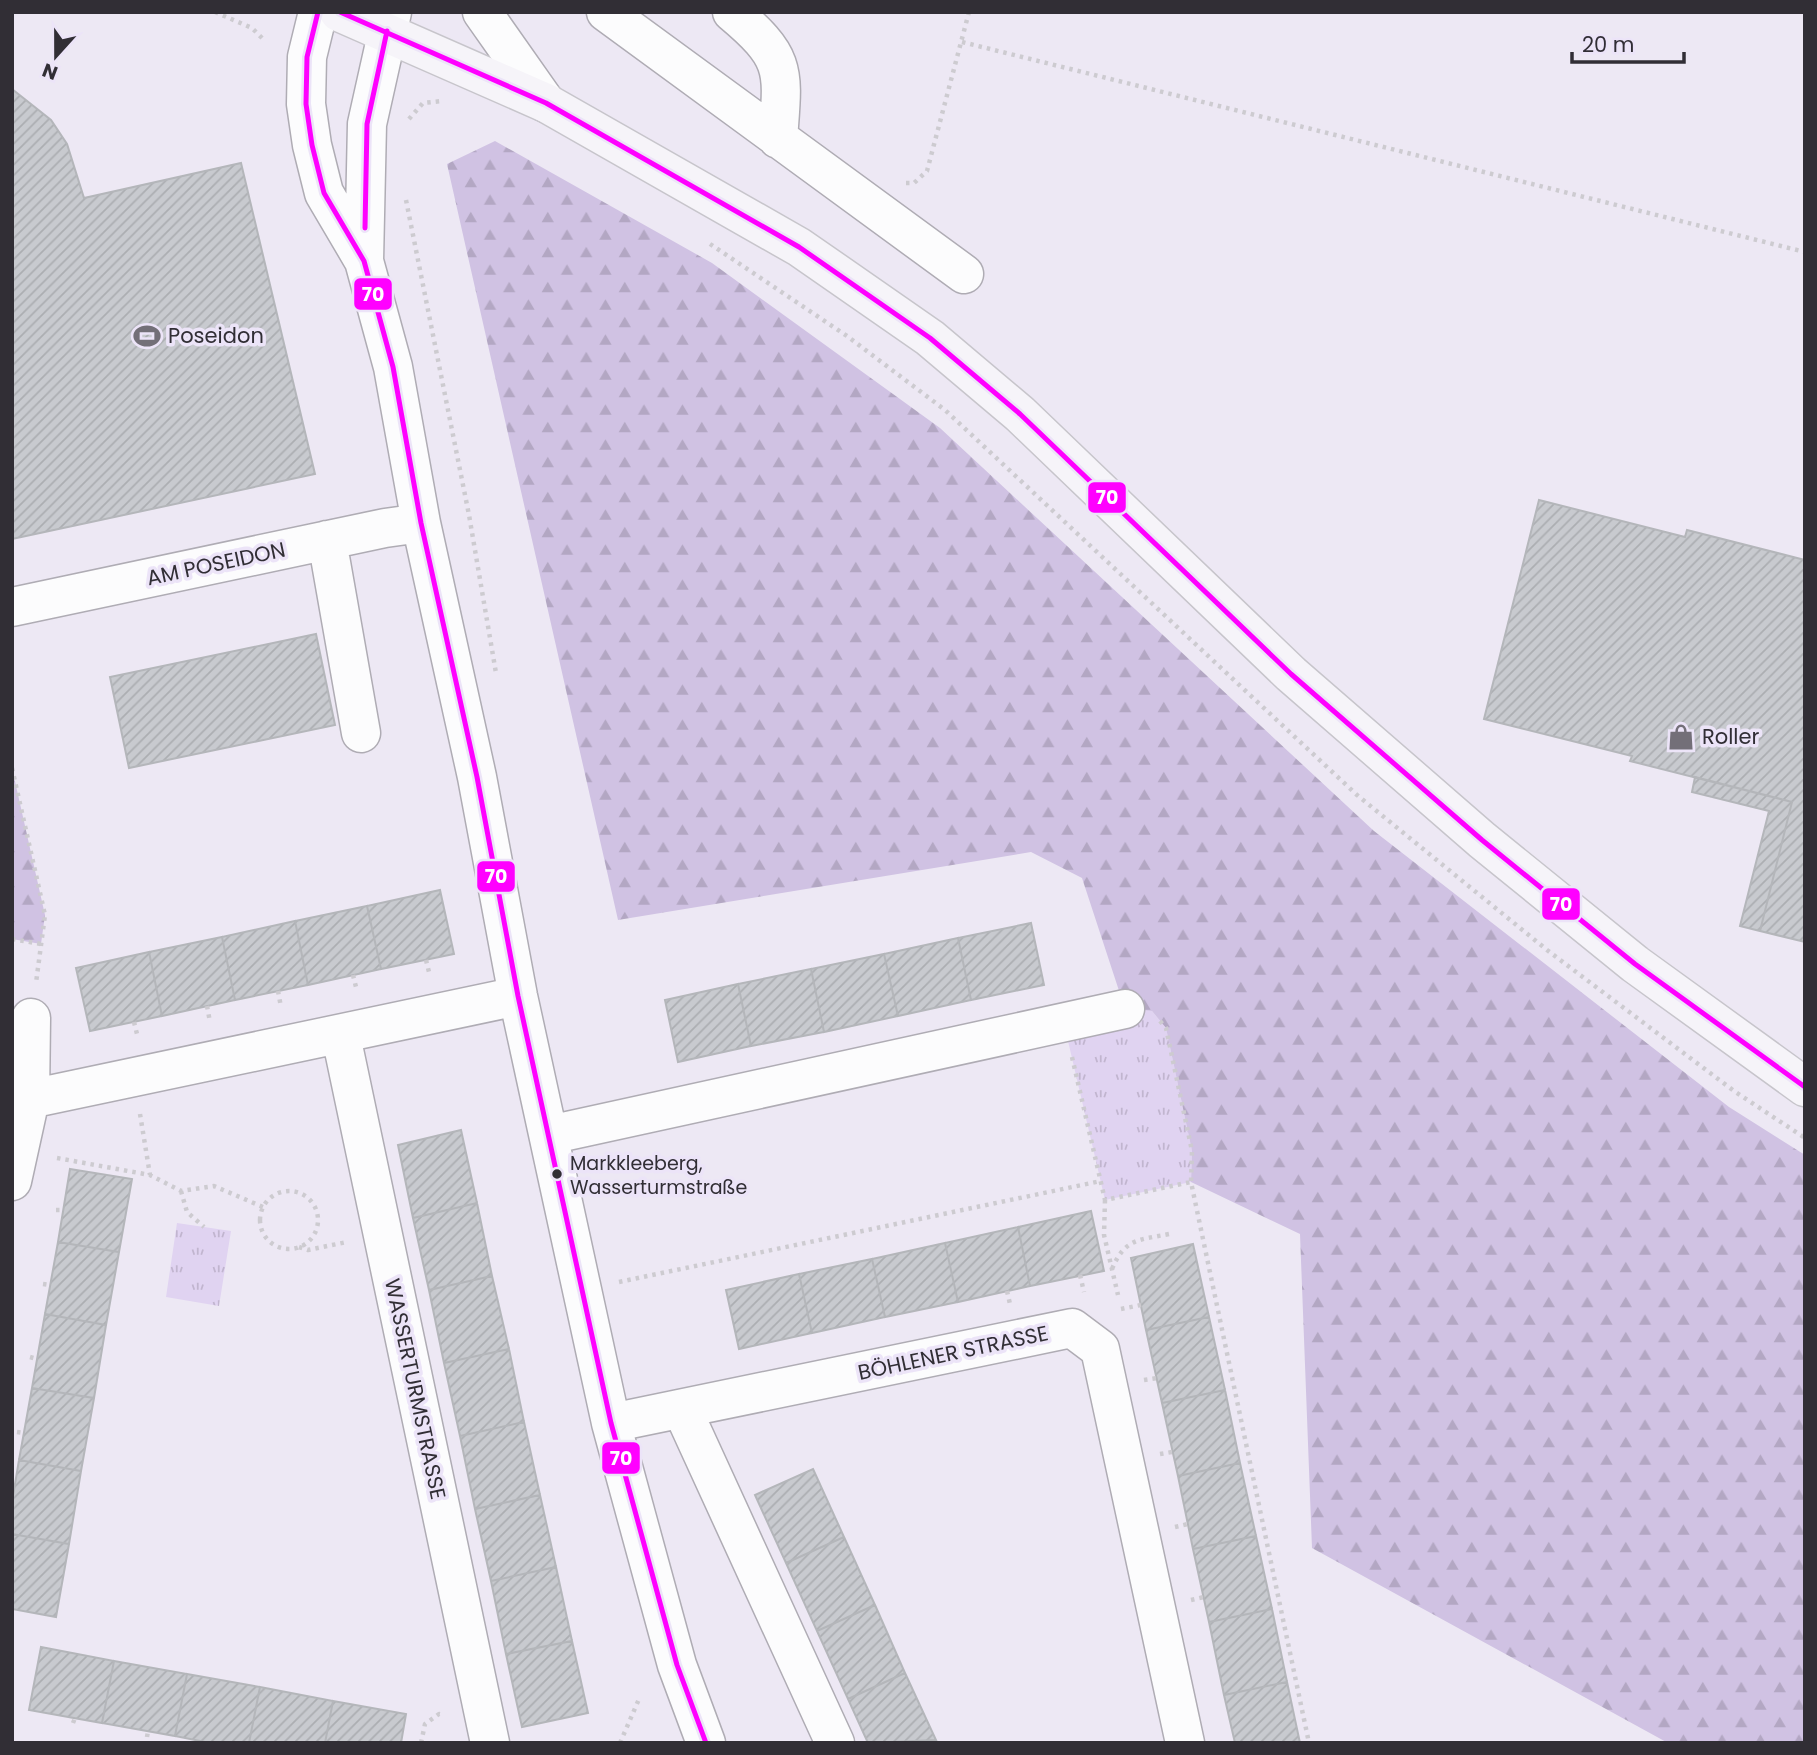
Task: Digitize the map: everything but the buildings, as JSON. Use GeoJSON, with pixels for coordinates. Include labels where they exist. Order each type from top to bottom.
{"type":"FeatureCollection","features":[{"type":"Feature","properties":{"kind":"main road"},"geometry":{"type":"LineString","coordinates":[[339,12],[389,22],[546,103],[799,247],[930,338],[1020,414],[1291,674],[1482,840],[1635,964],[1805,1087]]}},
{"type":"Feature","properties":{"kind":"street"},"geometry":{"type":"LineString","coordinates":[[318,12],[307,57],[306,104],[312,145],[324,193],[364,261],[393,367],[421,523],[477,777],[518,996],[611,1423],[677,1665],[706,1743]]}},
{"type":"Feature","properties":{"kind":"street"},"geometry":{"type":"LineString","coordinates":[[482,12],[546,103]]}},
{"type":"Feature","properties":{"kind":"street"},"geometry":{"type":"LineString","coordinates":[[606,12],[964,274]]}},
{"type":"Feature","properties":{"kind":"street"},"geometry":{"type":"LineString","coordinates":[[732,12],[765,40],[783,79],[778,139]]}},
{"type":"Feature","properties":{"kind":"street"},"geometry":{"type":"LineString","coordinates":[[364,261],[367,124],[389,22]]}},
{"type":"Feature","properties":{"kind":"street","name":"AM POSEIDON"},"geometry":{"type":"LineString","coordinates":[[12,607],[327,540],[421,523]]}},
{"type":"Feature","properties":{"kind":"street"},"geometry":{"type":"LineString","coordinates":[[327,540],[361,733]]}},
{"type":"Feature","properties":{"kind":"street"},"geometry":{"type":"LineString","coordinates":[[30,1099],[341,1036],[518,996]]}},
{"type":"Feature","properties":{"kind":"street"},"geometry":{"type":"LineString","coordinates":[[550,1135],[1125,1009]]}},
{"type":"Feature","properties":{"kind":"street"},"geometry":{"type":"LineString","coordinates":[[15,1168],[30,1099],[31,1018]]}},
{"type":"Feature","properties":{"kind":"street","name":"WASSERTURMSTRASSE"},"geometry":{"type":"LineString","coordinates":[[341,1036],[491,1743]]}},
{"type":"Feature","properties":{"kind":"street","name":"BÖHLENER STRASSE"},"geometry":{"type":"LineString","coordinates":[[611,1423],[1072,1328],[1100,1349],[1185,1743]]}},
{"type":"Feature","properties":{"kind":"street"},"geometry":{"type":"LineString","coordinates":[[682,1409],[835,1743]]}},
{"type":"Feature","properties":{"kind":"path"},"geometry":{"type":"LineString","coordinates":[[215,12],[252,28],[265,41]]}},
{"type":"Feature","properties":{"kind":"path"},"geometry":{"type":"LineString","coordinates":[[898,183],[914,183],[928,171],[969,12]]}},
{"type":"Feature","properties":{"kind":"path"},"geometry":{"type":"LineString","coordinates":[[962,42],[1805,252]]}},
{"type":"Feature","properties":{"kind":"path"},"geometry":{"type":"LineString","coordinates":[[406,122],[423,103],[449,100]]}},
{"type":"Feature","properties":{"kind":"path"},"geometry":{"type":"LineString","coordinates":[[405,192],[467,501],[499,686]]}},
{"type":"Feature","properties":{"kind":"path"},"geometry":{"type":"LineString","coordinates":[[702,239],[847,336],[944,410],[1357,794],[1547,950],[1734,1091],[1805,1138]]}},
{"type":"Feature","properties":{"kind":"path"},"geometry":{"type":"LineString","coordinates":[[12,768],[45,915],[41,944],[12,939]]}},
{"type":"Feature","properties":{"kind":"path"},"geometry":{"type":"LineString","coordinates":[[1125,1009],[1152,1012],[1166,1028],[1192,1152],[1191,1182],[1309,1743]]}},
{"type":"Feature","properties":{"kind":"path"},"geometry":{"type":"LineString","coordinates":[[1071,1054],[1105,1200],[1104,1235],[1118,1295]]}},
{"type":"Feature","properties":{"kind":"path"},"geometry":{"type":"LineString","coordinates":[[135,1078],[150,1175]]}},
{"type":"Feature","properties":{"kind":"path"},"geometry":{"type":"LineString","coordinates":[[15,1168],[65,1158],[150,1175],[181,1191],[214,1186],[262,1207]]}},
{"type":"Feature","properties":{"kind":"path"},"geometry":{"type":"LineString","coordinates":[[618,1283],[1101,1181]]}},
{"type":"Feature","properties":{"kind":"path"},"geometry":{"type":"LineString","coordinates":[[1105,1200],[1191,1182]]}},
{"type":"Feature","properties":{"kind":"path"},"geometry":{"type":"LineString","coordinates":[[181,1191],[187,1212],[204,1227]]}},
{"type":"Feature","properties":{"kind":"path"},"geometry":{"type":"LineString","coordinates":[[290,1191],[311,1200],[319,1221],[309,1241],[299,1247],[288,1249],[268,1239],[261,1230],[262,1207],[279,1192],[290,1191]]}},
{"type":"Feature","properties":{"kind":"path"},"geometry":{"type":"LineString","coordinates":[[56,1210],[63,1210]]}},
{"type":"Feature","properties":{"kind":"path"},"geometry":{"type":"LineString","coordinates":[[1111,1270],[1119,1253],[1130,1241],[1169,1234]]}},
{"type":"Feature","properties":{"kind":"path"},"geometry":{"type":"LineString","coordinates":[[299,1247],[308,1250],[382,1235]]}},
{"type":"Feature","properties":{"kind":"path"},"geometry":{"type":"LineString","coordinates":[[43,1284],[50,1285]]}},
{"type":"Feature","properties":{"kind":"path"},"geometry":{"type":"LineString","coordinates":[[1121,1309],[1141,1305]]}},
{"type":"Feature","properties":{"kind":"path"},"geometry":{"type":"LineString","coordinates":[[30,1357],[37,1359]]}},
{"type":"Feature","properties":{"kind":"path"},"geometry":{"type":"LineString","coordinates":[[17,1432],[24,1433]]}},
{"type":"Feature","properties":{"kind":"path"},"geometry":{"type":"LineString","coordinates":[[620,1743],[639,1699]]}},
{"type":"Feature","properties":{"kind":"green space"},"geometry":{"type":"Polygon","coordinates":[[[495,141],[712,263],[940,428],[1374,831],[1729,1107],[1805,1155],[1805,1743],[1668,1743],[1312,1548],[1300,1234],[1191,1182],[1192,1151],[1166,1028],[1152,1011],[1125,1009],[1082,878],[1031,852],[618,920],[447,164],[495,141]]]}},
{"type":"Feature","properties":{"kind":"green space"},"geometry":{"type":"Polygon","coordinates":[[[12,768],[45,915],[41,944],[12,939],[12,768]]]}},
{"type":"Feature","properties":{"kind":"green space"},"geometry":{"type":"Polygon","coordinates":[[[1125,1009],[1152,1011],[1166,1028],[1192,1151],[1191,1182],[1105,1200],[1068,1041],[1125,1009]]]}},
{"type":"Feature","properties":{"kind":"green space"},"geometry":{"type":"Polygon","coordinates":[[[177,1223],[231,1231],[219,1306],[166,1297],[177,1223]]]}},
{"type":"Feature","properties":{"kind":"transit line","name":"70"},"geometry":{"type":"LineString","coordinates":[[318,12],[307,57],[306,104],[312,145],[324,193],[364,261],[393,367],[421,523],[477,777],[518,996],[611,1423],[677,1665],[706,1743]]}},
{"type":"Feature","properties":{"kind":"transit line","name":"70"},"geometry":{"type":"LineString","coordinates":[[340,12],[546,103],[799,247],[930,338],[1020,414],[1291,674],[1482,840],[1635,964],[1805,1087]]}},
{"type":"Feature","properties":{"kind":"transit line","name":"70"},"geometry":{"type":"LineString","coordinates":[[365,228],[367,124],[387,31]]}},
{"type":"Feature","properties":{"kind":"place","name":"Poseidon"},"geometry":{"type":"Point","coordinates":[147,336]}},
{"type":"Feature","properties":{"kind":"place","name":"Roller"},"geometry":{"type":"Point","coordinates":[1681,737]}},
{"type":"Feature","properties":{"kind":"place","name":"Markkleeberg, Wasserturmstraße"},"geometry":{"type":"Point","coordinates":[557,1174]}}]}
